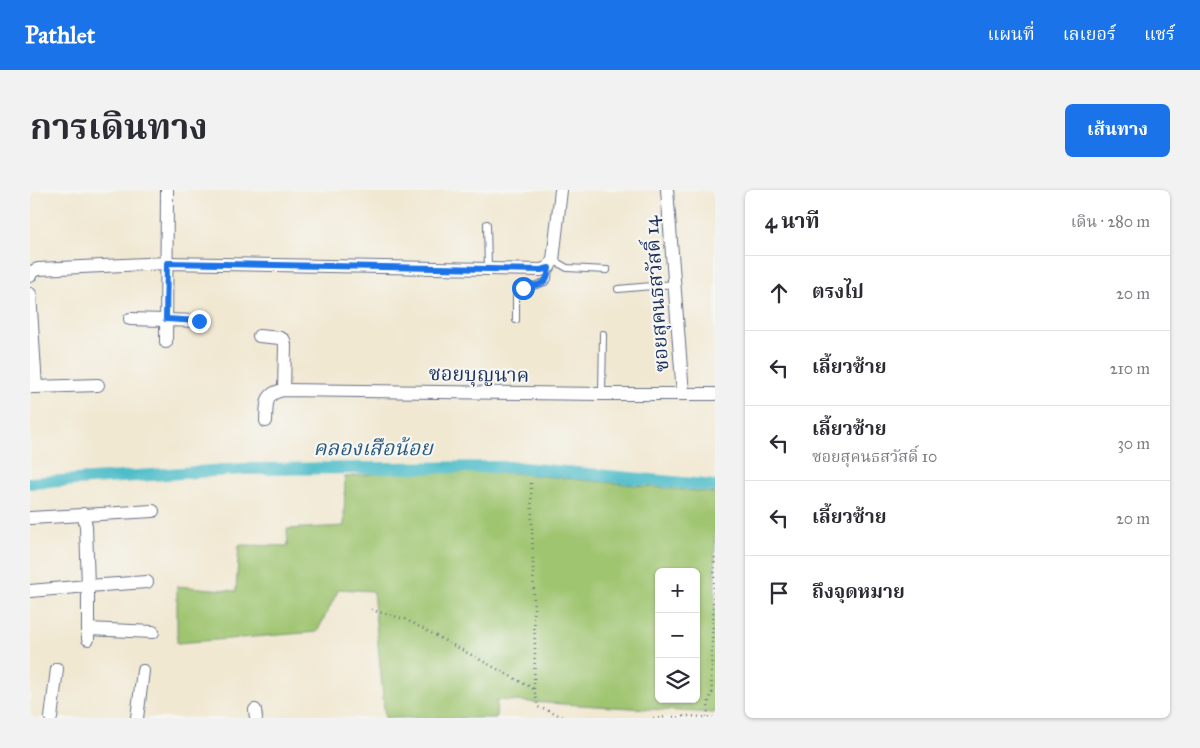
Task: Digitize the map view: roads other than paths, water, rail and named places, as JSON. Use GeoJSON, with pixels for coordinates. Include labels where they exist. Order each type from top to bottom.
{"type":"FeatureCollection","features":[{"type":"Feature","properties":{"kind":"street"},"geometry":{"type":"LineString","coordinates":[[166,342],[167,190]]}},
{"type":"Feature","properties":{"kind":"street"},"geometry":{"type":"LineString","coordinates":[[30,276],[31,272],[38,269],[167,263],[541,270],[551,264],[561,190]]}},
{"type":"Feature","properties":{"kind":"street","name":"ซอยสุคนธสวัสดิ์ 14"},"geometry":{"type":"LineString","coordinates":[[667,190],[683,394]]}},
{"type":"Feature","properties":{"kind":"street"},"geometry":{"type":"LineString","coordinates":[[30,294],[33,387],[98,385]]}},
{"type":"Feature","properties":{"kind":"street"},"geometry":{"type":"LineString","coordinates":[[130,319],[199,321]]}},
{"type":"Feature","properties":{"kind":"street"},"geometry":{"type":"LineString","coordinates":[[259,336],[280,338],[284,340],[286,345],[284,390],[274,391],[268,398],[266,421]]}},
{"type":"Feature","properties":{"kind":"street","name":"ซอยบุญนาค"},"geometry":{"type":"LineString","coordinates":[[284,390],[715,394]]}},
{"type":"Feature","properties":{"kind":"street"},"geometry":{"type":"LineString","coordinates":[[30,518],[153,510]]}},
{"type":"Feature","properties":{"kind":"street"},"geometry":{"type":"LineString","coordinates":[[83,514],[86,526],[88,634],[153,632]]}},
{"type":"Feature","properties":{"kind":"street"},"geometry":{"type":"LineString","coordinates":[[30,591],[147,582]]}},
{"type":"Feature","properties":{"kind":"street"},"geometry":{"type":"LineString","coordinates":[[50,718],[57,669]]}},
{"type":"Feature","properties":{"kind":"street"},"geometry":{"type":"LineString","coordinates":[[137,718],[143,671]]}},
{"type":"Feature","properties":{"kind":"lane"},"geometry":{"type":"LineString","coordinates":[[488,224],[488,269]]}},
{"type":"Feature","properties":{"kind":"lane"},"geometry":{"type":"LineString","coordinates":[[516,320],[516,296],[518,291],[545,282],[548,279],[551,264],[567,268],[607,270]]}},
{"type":"Feature","properties":{"kind":"lane"},"geometry":{"type":"LineString","coordinates":[[618,290],[674,284]]}},
{"type":"Feature","properties":{"kind":"lane"},"geometry":{"type":"LineString","coordinates":[[602,394],[603,334]]}},
{"type":"Feature","properties":{"kind":"waterway","name":"คลองเสือน้อย"},"geometry":{"type":"LineString","coordinates":[[30,483],[243,469],[513,467],[715,486]]}}]}
